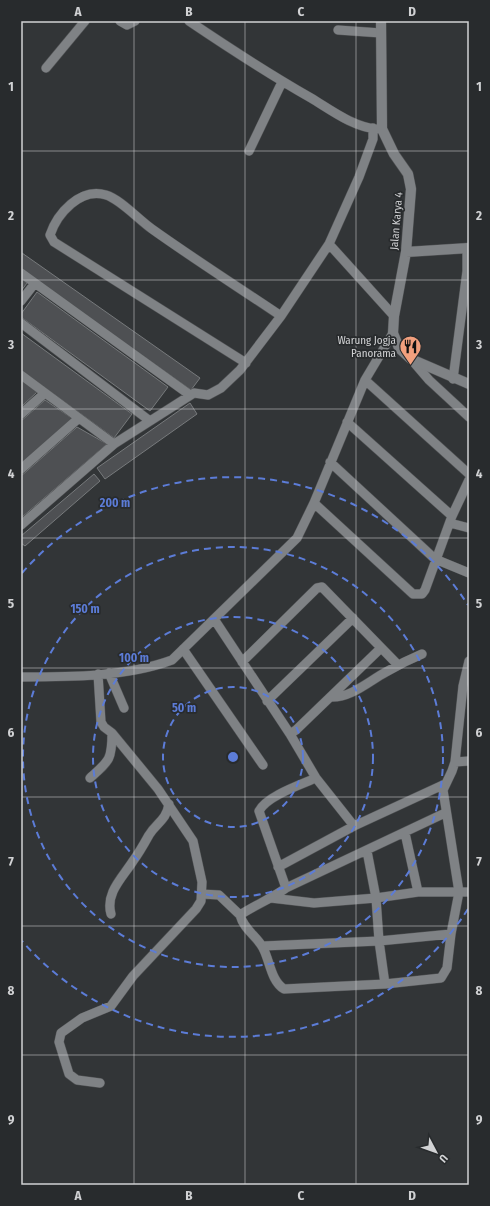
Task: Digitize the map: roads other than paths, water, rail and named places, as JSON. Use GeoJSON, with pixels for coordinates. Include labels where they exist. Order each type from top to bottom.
{"type":"FeatureCollection","features":[{"type":"Feature","properties":{"kind":"main road","name":"Jalan Karya 4"},"geometry":{"type":"LineString","coordinates":[[382,21],[377,129],[408,174],[410,180],[406,252],[394,316],[393,333],[397,346],[411,359],[452,379],[469,384]]}},
{"type":"Feature","properties":{"kind":"main road"},"geometry":{"type":"LineString","coordinates":[[406,252],[468,248]]}},
{"type":"Feature","properties":{"kind":"street"},"geometry":{"type":"LineString","coordinates":[[46,68],[85,21]]}},
{"type":"Feature","properties":{"kind":"street"},"geometry":{"type":"LineString","coordinates":[[120,21],[127,25],[136,21]]}},
{"type":"Feature","properties":{"kind":"street"},"geometry":{"type":"LineString","coordinates":[[21,525],[114,444],[190,395],[194,393],[208,395],[221,388],[246,363],[281,316],[329,244],[359,177],[377,129],[352,122],[282,82],[188,21]]}},
{"type":"Feature","properties":{"kind":"street"},"geometry":{"type":"LineString","coordinates":[[338,30],[381,33]]}},
{"type":"Feature","properties":{"kind":"street"},"geometry":{"type":"LineString","coordinates":[[249,151],[282,82]]}},
{"type":"Feature","properties":{"kind":"street"},"geometry":{"type":"LineString","coordinates":[[246,363],[54,242],[50,236],[53,226],[73,201],[93,194],[106,195],[157,233],[281,316]]}},
{"type":"Feature","properties":{"kind":"street"},"geometry":{"type":"LineString","coordinates":[[329,244],[394,316]]}},
{"type":"Feature","properties":{"kind":"street"},"geometry":{"type":"LineString","coordinates":[[452,379],[467,271],[468,248]]}},
{"type":"Feature","properties":{"kind":"street"},"geometry":{"type":"LineString","coordinates":[[21,273],[190,395]]}},
{"type":"Feature","properties":{"kind":"street"},"geometry":{"type":"LineString","coordinates":[[21,301],[35,284]]}},
{"type":"Feature","properties":{"kind":"street"},"geometry":{"type":"LineString","coordinates":[[21,323],[150,421]]}},
{"type":"Feature","properties":{"kind":"street"},"geometry":{"type":"LineString","coordinates":[[21,677],[109,673],[158,665],[172,660],[297,538],[314,503],[365,380],[393,333]]}},
{"type":"Feature","properties":{"kind":"street"},"geometry":{"type":"LineString","coordinates":[[411,359],[429,380],[469,417]]}},
{"type":"Feature","properties":{"kind":"street"},"geometry":{"type":"LineString","coordinates":[[21,375],[114,444]]}},
{"type":"Feature","properties":{"kind":"street"},"geometry":{"type":"LineString","coordinates":[[365,380],[469,474]]}},
{"type":"Feature","properties":{"kind":"street"},"geometry":{"type":"LineString","coordinates":[[21,414],[45,393]]}},
{"type":"Feature","properties":{"kind":"street"},"geometry":{"type":"LineString","coordinates":[[21,469],[79,418]]}},
{"type":"Feature","properties":{"kind":"street"},"geometry":{"type":"LineString","coordinates":[[347,422],[451,519],[469,528]]}},
{"type":"Feature","properties":{"kind":"street"},"geometry":{"type":"LineString","coordinates":[[330,462],[435,559],[469,573]]}},
{"type":"Feature","properties":{"kind":"street"},"geometry":{"type":"LineString","coordinates":[[314,503],[413,594],[422,594],[451,519],[468,484]]}},
{"type":"Feature","properties":{"kind":"street"},"geometry":{"type":"LineString","coordinates":[[242,662],[316,588],[322,587],[327,590],[398,665]]}},
{"type":"Feature","properties":{"kind":"street"},"geometry":{"type":"LineString","coordinates":[[267,701],[353,618]]}},
{"type":"Feature","properties":{"kind":"street"},"geometry":{"type":"LineString","coordinates":[[214,619],[290,734],[316,778],[354,826]]}},
{"type":"Feature","properties":{"kind":"street"},"geometry":{"type":"LineString","coordinates":[[290,734],[296,730],[381,648]]}},
{"type":"Feature","properties":{"kind":"street"},"geometry":{"type":"LineString","coordinates":[[183,649],[263,765]]}},
{"type":"Feature","properties":{"kind":"street"},"geometry":{"type":"LineString","coordinates":[[330,697],[340,698],[355,691],[398,665],[422,654]]}},
{"type":"Feature","properties":{"kind":"street"},"geometry":{"type":"LineString","coordinates":[[202,894],[219,896],[223,898],[240,915],[248,932],[262,946],[277,982],[284,989],[385,984],[441,978],[447,968],[451,934],[459,892],[445,813],[443,793],[445,784],[455,762],[463,686],[469,661]]}},
{"type":"Feature","properties":{"kind":"street"},"geometry":{"type":"LineString","coordinates":[[109,673],[124,708]]}},
{"type":"Feature","properties":{"kind":"street"},"geometry":{"type":"LineString","coordinates":[[98,674],[101,722],[112,733],[169,804],[189,834],[195,846],[202,882],[201,901],[196,909],[133,976],[111,1006],[82,1018],[61,1034],[59,1042],[70,1074],[77,1080],[100,1083]]}},
{"type":"Feature","properties":{"kind":"street"},"geometry":{"type":"LineString","coordinates":[[90,778],[108,761],[112,748],[112,733]]}},
{"type":"Feature","properties":{"kind":"street"},"geometry":{"type":"LineString","coordinates":[[455,762],[469,761]]}},
{"type":"Feature","properties":{"kind":"street"},"geometry":{"type":"LineString","coordinates":[[286,888],[259,811],[269,800],[316,778]]}},
{"type":"Feature","properties":{"kind":"street"},"geometry":{"type":"LineString","coordinates":[[278,867],[354,826],[445,784]]}},
{"type":"Feature","properties":{"kind":"street"},"geometry":{"type":"LineString","coordinates":[[111,914],[109,906],[114,888],[150,834],[164,819],[169,804]]}},
{"type":"Feature","properties":{"kind":"street"},"geometry":{"type":"LineString","coordinates":[[240,915],[286,888],[445,813]]}},
{"type":"Feature","properties":{"kind":"street"},"geometry":{"type":"LineString","coordinates":[[405,833],[418,892]]}},
{"type":"Feature","properties":{"kind":"street"},"geometry":{"type":"LineString","coordinates":[[367,851],[376,898],[379,941],[385,984]]}},
{"type":"Feature","properties":{"kind":"street"},"geometry":{"type":"LineString","coordinates":[[271,898],[314,903],[376,898],[418,892],[469,892]]}},
{"type":"Feature","properties":{"kind":"street"},"geometry":{"type":"LineString","coordinates":[[262,946],[379,941],[451,934]]}},
{"type":"Feature","properties":{"kind":"place","name":"Warung Jogja Panorama"},"geometry":{"type":"Point","coordinates":[411,366]}}]}
